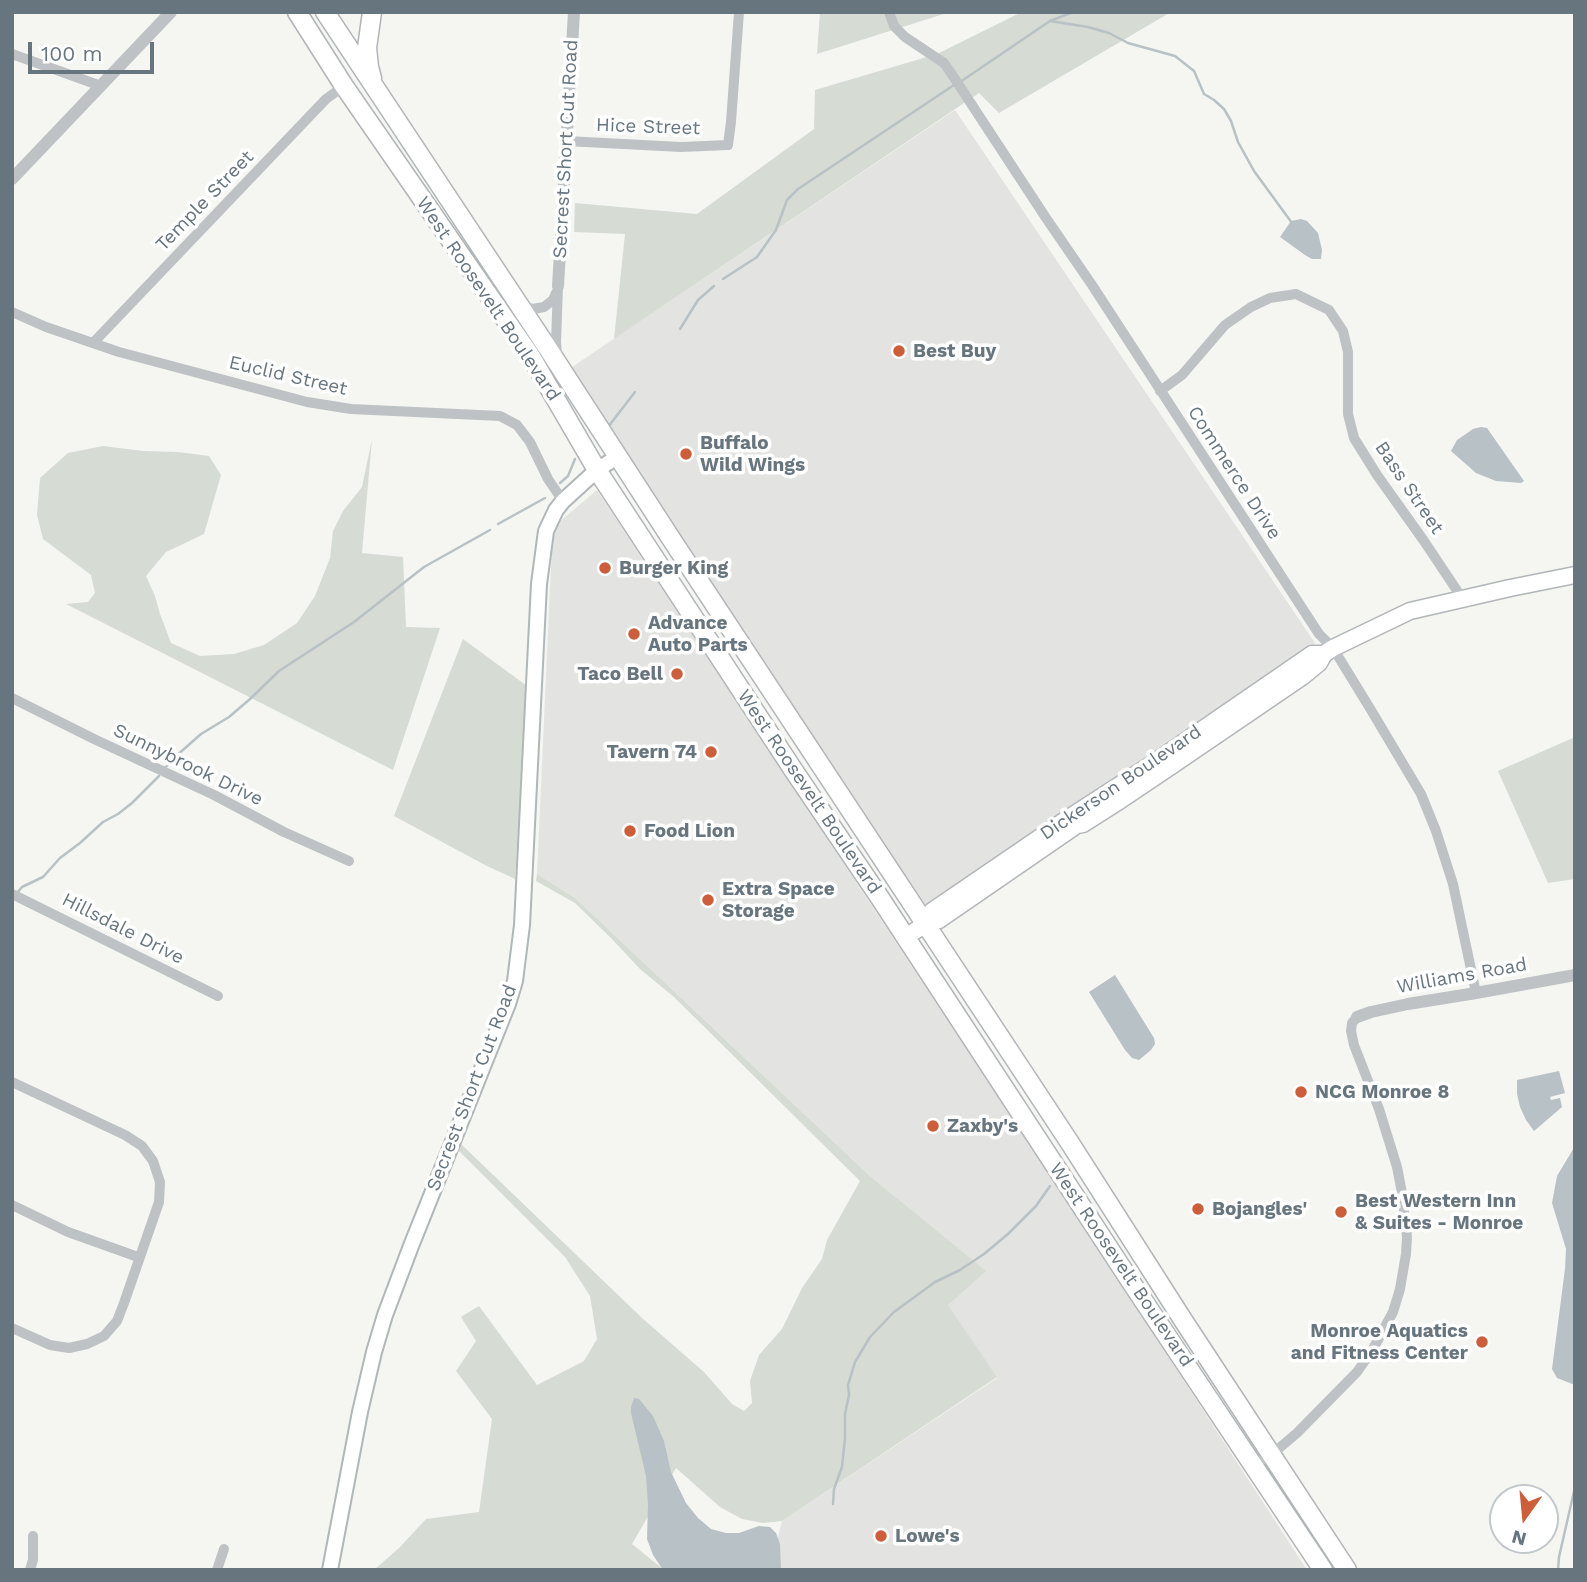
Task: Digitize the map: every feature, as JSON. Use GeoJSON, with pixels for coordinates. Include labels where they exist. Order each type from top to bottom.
{"type":"FeatureCollection","features":[{"type":"Feature","properties":{"kind":"highway","name":"West Roosevelt Boulevard"},"geometry":{"type":"LineString","coordinates":[[298,12],[344,86],[530,355],[597,470],[1323,1570]]}},
{"type":"Feature","properties":{"kind":"highway","name":"West Roosevelt Boulevard"},"geometry":{"type":"LineString","coordinates":[[325,12],[1070,1143],[1347,1570]]}},
{"type":"Feature","properties":{"kind":"highway"},"geometry":{"type":"LineString","coordinates":[[368,15],[367,48],[375,88]]}},
{"type":"Feature","properties":{"kind":"highway"},"geometry":{"type":"LineString","coordinates":[[1068,1184],[1135,1268],[1142,1273],[1150,1269]]}},
{"type":"Feature","properties":{"kind":"main road","name":"Secrest Short Cut Road"},"geometry":{"type":"LineString","coordinates":[[330,1570],[360,1412],[385,1315],[508,1004],[514,981],[522,925],[538,584],[546,531],[563,501],[597,470],[617,457]]}},
{"type":"Feature","properties":{"kind":"main road","name":"Dickerson Boulevard"},"geometry":{"type":"LineString","coordinates":[[925,924],[932,911],[1312,654],[1328,651],[1410,611],[1575,575]]}},
{"type":"Feature","properties":{"kind":"main road","name":"Dickerson Boulevard"},"geometry":{"type":"LineString","coordinates":[[905,938],[925,924],[939,920],[1077,825],[1083,824],[1160,774],[1302,677],[1319,663],[1328,651]]}},
{"type":"Feature","properties":{"kind":"main road"},"geometry":{"type":"LineString","coordinates":[[1077,825],[1079,819],[1116,787]]}},
{"type":"Feature","properties":{"kind":"street"},"geometry":{"type":"LineString","coordinates":[[12,179],[171,12]]}},
{"type":"Feature","properties":{"kind":"street","name":"Secrest Short Cut Road"},"geometry":{"type":"LineString","coordinates":[[559,366],[556,342],[558,286],[574,12]]}},
{"type":"Feature","properties":{"kind":"street","name":"Hice Street"},"geometry":{"type":"LineString","coordinates":[[566,141],[681,147],[727,145],[738,12]]}},
{"type":"Feature","properties":{"kind":"street","name":"Commerce Drive"},"geometry":{"type":"LineString","coordinates":[[889,12],[894,26],[905,37],[944,63],[951,73],[1092,285],[1420,794],[1436,831],[1453,884],[1476,993]]}},
{"type":"Feature","properties":{"kind":"street"},"geometry":{"type":"LineString","coordinates":[[12,54],[101,86]]}},
{"type":"Feature","properties":{"kind":"street","name":"Temple Street"},"geometry":{"type":"LineString","coordinates":[[93,343],[326,99],[344,86]]}},
{"type":"Feature","properties":{"kind":"street","name":"Secrest Short Cut Road"},"geometry":{"type":"LineString","coordinates":[[520,306],[533,309],[544,307],[552,300],[558,286]]}},
{"type":"Feature","properties":{"kind":"street","name":"Bass Street"},"geometry":{"type":"LineString","coordinates":[[1160,391],[1182,375],[1225,325],[1251,307],[1270,298],[1296,294],[1329,310],[1343,331],[1349,352],[1348,414],[1354,438],[1462,598]]}},
{"type":"Feature","properties":{"kind":"street","name":"Euclid Street"},"geometry":{"type":"LineString","coordinates":[[12,312],[46,327],[119,352],[307,402],[351,409],[500,416],[517,425],[530,442],[548,479],[563,501]]}},
{"type":"Feature","properties":{"kind":"street","name":"Sunnybrook Drive"},"geometry":{"type":"LineString","coordinates":[[12,698],[214,794],[284,832],[349,861]]}},
{"type":"Feature","properties":{"kind":"street","name":"Hillsdale Drive"},"geometry":{"type":"LineString","coordinates":[[12,894],[218,996]]}},
{"type":"Feature","properties":{"kind":"street","name":"Williams Road"},"geometry":{"type":"LineString","coordinates":[[1357,1017],[1408,1004],[1575,975]]}},
{"type":"Feature","properties":{"kind":"street"},"geometry":{"type":"LineString","coordinates":[[1253,1465],[1271,1455],[1306,1425],[1366,1362],[1393,1312],[1400,1289],[1407,1237],[1402,1193],[1379,1109],[1354,1045],[1351,1031],[1352,1023],[1357,1017]]}},
{"type":"Feature","properties":{"kind":"street"},"geometry":{"type":"LineString","coordinates":[[12,1082],[125,1135],[142,1146],[153,1161],[160,1182],[159,1202],[117,1321],[104,1336],[69,1348],[50,1345],[12,1328]]}},
{"type":"Feature","properties":{"kind":"street"},"geometry":{"type":"LineString","coordinates":[[12,1205],[68,1232],[138,1257]]}},
{"type":"Feature","properties":{"kind":"street"},"geometry":{"type":"LineString","coordinates":[[30,1570],[33,1560],[33,1536]]}},
{"type":"Feature","properties":{"kind":"street"},"geometry":{"type":"LineString","coordinates":[[217,1570],[224,1549]]}},
{"type":"Feature","properties":{"kind":"shaded area"},"geometry":{"type":"Polygon","coordinates":[[[820,12],[950,12],[817,54],[820,12]]]}},
{"type":"Feature","properties":{"kind":"shaded area"},"geometry":{"type":"Polygon","coordinates":[[[1022,12],[1171,12],[999,113],[979,93],[614,339],[625,234],[574,232],[575,203],[697,214],[814,129],[815,90],[937,54],[1022,12]]]}},
{"type":"Feature","properties":{"kind":"shaded area"},"geometry":{"type":"Polygon","coordinates":[[[955,110],[1315,643],[924,905],[563,373],[955,110]]]}},
{"type":"Feature","properties":{"kind":"shaded area"},"geometry":{"type":"Polygon","coordinates":[[[1291,221],[1307,221],[1318,233],[1321,259],[1312,259],[1280,237],[1291,221]]]}},
{"type":"Feature","properties":{"kind":"shaded area"},"geometry":{"type":"Polygon","coordinates":[[[1481,427],[1487,428],[1524,481],[1496,481],[1476,473],[1451,451],[1457,440],[1481,427]]]}},
{"type":"Feature","properties":{"kind":"shaded area"},"geometry":{"type":"Polygon","coordinates":[[[372,439],[362,553],[403,557],[406,627],[440,628],[393,770],[66,604],[88,602],[95,593],[91,575],[43,539],[37,515],[40,478],[68,453],[103,446],[209,456],[221,475],[204,534],[166,552],[146,576],[171,643],[200,656],[234,654],[264,645],[297,623],[315,596],[330,558],[333,531],[343,511],[362,487],[372,439]]]}},
{"type":"Feature","properties":{"kind":"shaded area"},"geometry":{"type":"Polygon","coordinates":[[[597,490],[1307,1570],[770,1570],[782,1521],[997,1378],[947,1305],[985,1271],[870,1176],[575,898],[537,874],[552,544],[558,523],[597,490]]]}},
{"type":"Feature","properties":{"kind":"shaded area"},"geometry":{"type":"Polygon","coordinates":[[[463,639],[527,686],[515,879],[394,816],[463,639]]]}},
{"type":"Feature","properties":{"kind":"shaded area"},"geometry":{"type":"Polygon","coordinates":[[[1575,737],[1575,879],[1548,883],[1498,771],[1575,737]]]}},
{"type":"Feature","properties":{"kind":"shaded area"},"geometry":{"type":"Polygon","coordinates":[[[537,874],[575,898],[870,1176],[986,1271],[948,1305],[997,1377],[782,1521],[763,1523],[742,1519],[720,1507],[676,1468],[632,1544],[664,1570],[374,1570],[426,1519],[479,1512],[492,1419],[456,1371],[476,1341],[461,1317],[479,1306],[537,1385],[584,1361],[597,1339],[590,1296],[565,1257],[458,1150],[461,1144],[642,1318],[704,1372],[732,1404],[744,1411],[752,1403],[750,1381],[759,1355],[782,1329],[802,1288],[822,1259],[827,1240],[860,1181],[575,903],[536,881],[537,874]]]}},
{"type":"Feature","properties":{"kind":"shaded area"},"geometry":{"type":"Polygon","coordinates":[[[1115,975],[1154,1038],[1155,1044],[1151,1050],[1139,1060],[1132,1058],[1125,1050],[1089,992],[1115,975]]]}},
{"type":"Feature","properties":{"kind":"shaded area"},"geometry":{"type":"Polygon","coordinates":[[[1559,1071],[1565,1093],[1550,1097],[1551,1100],[1560,1098],[1562,1107],[1534,1131],[1520,1107],[1517,1080],[1559,1071]]]}},
{"type":"Feature","properties":{"kind":"shaded area"},"geometry":{"type":"Polygon","coordinates":[[[1575,1146],[1575,1385],[1557,1378],[1552,1369],[1566,1249],[1552,1203],[1557,1176],[1575,1146]]]}},
{"type":"Feature","properties":{"kind":"shaded area"},"geometry":{"type":"Polygon","coordinates":[[[634,1398],[639,1399],[653,1416],[664,1441],[671,1472],[686,1503],[698,1518],[711,1529],[726,1533],[739,1533],[759,1526],[770,1527],[776,1533],[780,1544],[781,1570],[663,1570],[647,1539],[646,1476],[631,1413],[634,1398]]]}},
{"type":"Feature","properties":{"kind":"waterway"},"geometry":{"type":"LineString","coordinates":[[960,82],[1050,21],[1073,12]]}},
{"type":"Feature","properties":{"kind":"waterway"},"geometry":{"type":"LineString","coordinates":[[1050,21],[1109,33],[1128,43],[1175,56],[1194,71],[1204,94],[1224,109],[1254,171],[1292,223]]}},
{"type":"Feature","properties":{"kind":"waterway"},"geometry":{"type":"LineString","coordinates":[[723,279],[757,257],[776,230],[787,200],[798,189],[954,85]]}},
{"type":"Feature","properties":{"kind":"waterway"},"geometry":{"type":"LineString","coordinates":[[680,329],[698,300],[714,286]]}},
{"type":"Feature","properties":{"kind":"waterway"},"geometry":{"type":"LineString","coordinates":[[608,427],[635,392]]}},
{"type":"Feature","properties":{"kind":"waterway"},"geometry":{"type":"LineString","coordinates":[[560,483],[568,476],[575,459]]}},
{"type":"Feature","properties":{"kind":"waterway"},"geometry":{"type":"LineString","coordinates":[[498,524],[545,498]]}},
{"type":"Feature","properties":{"kind":"waterway"},"geometry":{"type":"LineString","coordinates":[[164,769],[201,734],[229,717],[279,671],[354,622],[424,567],[490,530]]}},
{"type":"Feature","properties":{"kind":"waterway"},"geometry":{"type":"LineString","coordinates":[[17,893],[22,887],[43,877],[60,858],[103,822],[132,803],[159,776]]}},
{"type":"Feature","properties":{"kind":"waterway"},"geometry":{"type":"LineString","coordinates":[[833,1504],[834,1489],[842,1467],[848,1385],[855,1362],[870,1337],[894,1312],[935,1282],[984,1254],[1008,1234],[1036,1206],[1050,1186]]}},
{"type":"Feature","properties":{"kind":"waterway"},"geometry":{"type":"LineString","coordinates":[[1558,1570],[1575,1487]]}},
{"type":"Feature","properties":{"kind":"place","name":"Best Buy"},"geometry":{"type":"Point","coordinates":[899,351]}},
{"type":"Feature","properties":{"kind":"place","name":"Buffalo Wild Wings"},"geometry":{"type":"Point","coordinates":[686,454]}},
{"type":"Feature","properties":{"kind":"place","name":"Burger King"},"geometry":{"type":"Point","coordinates":[605,568]}},
{"type":"Feature","properties":{"kind":"place","name":"Advance Auto Parts"},"geometry":{"type":"Point","coordinates":[634,634]}},
{"type":"Feature","properties":{"kind":"place","name":"Taco Bell"},"geometry":{"type":"Point","coordinates":[677,674]}},
{"type":"Feature","properties":{"kind":"place","name":"Tavern 74"},"geometry":{"type":"Point","coordinates":[711,752]}},
{"type":"Feature","properties":{"kind":"place","name":"Food Lion"},"geometry":{"type":"Point","coordinates":[630,831]}},
{"type":"Feature","properties":{"kind":"place","name":"Extra Space Storage"},"geometry":{"type":"Point","coordinates":[708,900]}},
{"type":"Feature","properties":{"kind":"place","name":"NCG Monroe 8"},"geometry":{"type":"Point","coordinates":[1301,1092]}},
{"type":"Feature","properties":{"kind":"place","name":"Zaxby's"},"geometry":{"type":"Point","coordinates":[933,1126]}},
{"type":"Feature","properties":{"kind":"place","name":"Bojangles'"},"geometry":{"type":"Point","coordinates":[1198,1209]}},
{"type":"Feature","properties":{"kind":"place","name":"Best Western Inn & Suites - Monroe"},"geometry":{"type":"Point","coordinates":[1341,1212]}},
{"type":"Feature","properties":{"kind":"place","name":"Monroe Aquatics and Fitness Center"},"geometry":{"type":"Point","coordinates":[1482,1342]}},
{"type":"Feature","properties":{"kind":"place","name":"Lowe's"},"geometry":{"type":"Point","coordinates":[881,1536]}}]}
